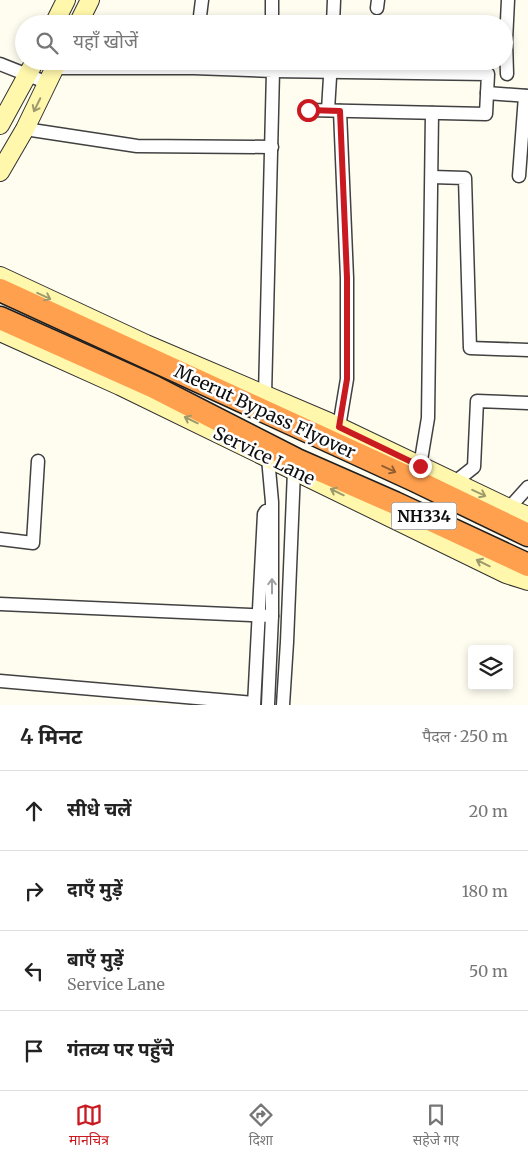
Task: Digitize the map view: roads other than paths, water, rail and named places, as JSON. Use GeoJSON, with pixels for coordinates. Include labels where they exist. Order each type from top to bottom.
{"type":"FeatureCollection","features":[{"type":"Feature","properties":{"kind":"highway","name":"Meerut Bypass Flyover"},"geometry":{"type":"LineString","coordinates":[[0,290],[158,363],[300,419],[414,480],[528,535]]}},
{"type":"Feature","properties":{"kind":"highway","name":"Meerut Bypass Flyover"},"geometry":{"type":"LineString","coordinates":[[0,318],[142,382],[270,453]]}},
{"type":"Feature","properties":{"kind":"highway","name":"NH334"},"geometry":{"type":"LineString","coordinates":[[270,453],[296,466]]}},
{"type":"Feature","properties":{"kind":"highway","name":"Meerut Bypass Flyover"},"geometry":{"type":"LineString","coordinates":[[296,466],[395,503],[528,565]]}},
{"type":"Feature","properties":{"kind":"street"},"geometry":{"type":"LineString","coordinates":[[58,15],[66,0]]}},
{"type":"Feature","properties":{"kind":"street"},"geometry":{"type":"LineString","coordinates":[[82,15],[90,0]]}},
{"type":"Feature","properties":{"kind":"street"},"geometry":{"type":"LineString","coordinates":[[200,15],[202,0]]}},
{"type":"Feature","properties":{"kind":"street"},"geometry":{"type":"LineString","coordinates":[[272,0],[272,15]]}},
{"type":"Feature","properties":{"kind":"street"},"geometry":{"type":"LineString","coordinates":[[333,15],[334,0]]}},
{"type":"Feature","properties":{"kind":"street"},"geometry":{"type":"LineString","coordinates":[[507,15],[508,0]]}},
{"type":"Feature","properties":{"kind":"street"},"geometry":{"type":"LineString","coordinates":[[0,64],[15,66]]}},
{"type":"Feature","properties":{"kind":"street"},"geometry":{"type":"LineString","coordinates":[[0,126],[30,70]]}},
{"type":"Feature","properties":{"kind":"street"},"geometry":{"type":"LineString","coordinates":[[0,172],[25,129],[54,71],[74,70]]}},
{"type":"Feature","properties":{"kind":"street"},"geometry":{"type":"LineString","coordinates":[[265,395],[273,70]]}},
{"type":"Feature","properties":{"kind":"street"},"geometry":{"type":"LineString","coordinates":[[330,70],[347,278],[347,379],[339,427]]}},
{"type":"Feature","properties":{"kind":"street"},"geometry":{"type":"LineString","coordinates":[[308,110],[486,114],[488,74],[409,70]]}},
{"type":"Feature","properties":{"kind":"street"},"geometry":{"type":"LineString","coordinates":[[507,70],[507,74]]}},
{"type":"Feature","properties":{"kind":"street"},"geometry":{"type":"LineString","coordinates":[[487,93],[527,96],[519,176]]}},
{"type":"Feature","properties":{"kind":"street"},"geometry":{"type":"LineString","coordinates":[[420,466],[428,418],[432,113]]}},
{"type":"Feature","properties":{"kind":"street"},"geometry":{"type":"LineString","coordinates":[[25,129],[137,146],[272,147]]}},
{"type":"Feature","properties":{"kind":"street"},"geometry":{"type":"LineString","coordinates":[[432,177],[465,178],[470,348],[528,350]]}},
{"type":"Feature","properties":{"kind":"street"},"geometry":{"type":"LineString","coordinates":[[0,276],[146,344],[265,395],[300,419],[339,427],[528,516]]}},
{"type":"Feature","properties":{"kind":"street","name":"Service Lane"},"geometry":{"type":"LineString","coordinates":[[0,332],[270,453]]}},
{"type":"Feature","properties":{"kind":"street"},"geometry":{"type":"LineString","coordinates":[[455,482],[474,467],[477,401],[528,403]]}},
{"type":"Feature","properties":{"kind":"street"},"geometry":{"type":"LineString","coordinates":[[0,681],[254,704],[266,616],[272,502],[270,453]]}},
{"type":"Feature","properties":{"kind":"street"},"geometry":{"type":"LineString","coordinates":[[0,539],[33,543],[38,460]]}},
{"type":"Feature","properties":{"kind":"street"},"geometry":{"type":"LineString","coordinates":[[283,705],[296,466]]}},
{"type":"Feature","properties":{"kind":"street","name":"Service Lane"},"geometry":{"type":"LineString","coordinates":[[296,466],[506,574],[528,581]]}},
{"type":"Feature","properties":{"kind":"street"},"geometry":{"type":"LineString","coordinates":[[509,508],[528,487]]}},
{"type":"Feature","properties":{"kind":"street"},"geometry":{"type":"LineString","coordinates":[[0,604],[266,616]]}},
{"type":"Feature","properties":{"kind":"street"},"geometry":{"type":"LineString","coordinates":[[266,616],[271,641],[268,705]]}},
{"type":"Feature","properties":{"kind":"street"},"geometry":{"type":"LineString","coordinates":[[271,641],[287,642]]}},
{"type":"Feature","properties":{"kind":"street"},"geometry":{"type":"LineString","coordinates":[[270,690],[284,691]]}}]}
